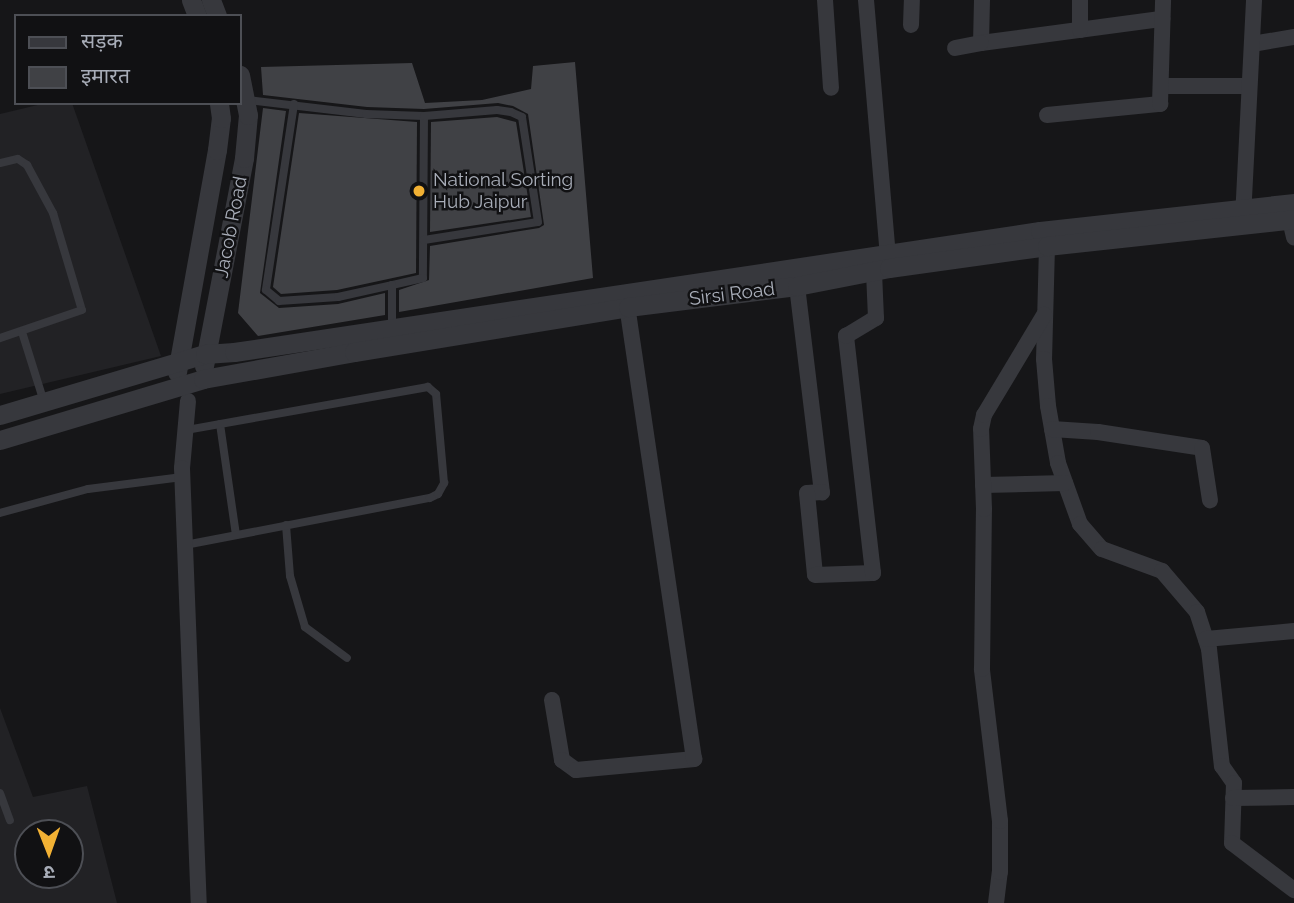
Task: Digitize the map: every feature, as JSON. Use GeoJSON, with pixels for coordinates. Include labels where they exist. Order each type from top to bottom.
{"type":"FeatureCollection","features":[{"type":"Feature","properties":{"kind":"street"},"geometry":{"type":"LineString","coordinates":[[824,0],[831,88]]}},
{"type":"Feature","properties":{"kind":"street"},"geometry":{"type":"LineString","coordinates":[[797,286],[822,492],[807,493],[815,575],[873,573],[846,337],[876,318],[884,265],[866,0]]}},
{"type":"Feature","properties":{"kind":"street"},"geometry":{"type":"LineString","coordinates":[[911,25],[912,0]]}},
{"type":"Feature","properties":{"kind":"street"},"geometry":{"type":"LineString","coordinates":[[981,43],[982,0]]}},
{"type":"Feature","properties":{"kind":"street"},"geometry":{"type":"LineString","coordinates":[[1080,0],[1080,30]]}},
{"type":"Feature","properties":{"kind":"street"},"geometry":{"type":"LineString","coordinates":[[1047,115],[1160,104],[1163,0]]}},
{"type":"Feature","properties":{"kind":"street"},"geometry":{"type":"LineString","coordinates":[[1243,217],[1254,0]]}},
{"type":"Feature","properties":{"kind":"street"},"geometry":{"type":"LineString","coordinates":[[955,48],[1163,19]]}},
{"type":"Feature","properties":{"kind":"street"},"geometry":{"type":"LineString","coordinates":[[1252,44],[1294,37]]}},
{"type":"Feature","properties":{"kind":"street","name":"Jacob Road"},"geometry":{"type":"LineString","coordinates":[[203,379],[205,354],[245,146],[247,100],[242,82]]}},
{"type":"Feature","properties":{"kind":"street"},"geometry":{"type":"LineString","coordinates":[[1161,86],[1249,86]]}},
{"type":"Feature","properties":{"kind":"street","name":"Jacob Road"},"geometry":{"type":"LineString","coordinates":[[180,395],[179,360],[217,150],[221,118],[219,105]]}},
{"type":"Feature","properties":{"kind":"street","name":"Sirsi Road"},"geometry":{"type":"LineString","coordinates":[[0,415],[205,354],[234,352],[393,327],[1047,246],[1243,217]]}},
{"type":"Feature","properties":{"kind":"street","name":"Sirsi Road"},"geometry":{"type":"LineString","coordinates":[[0,440],[180,395],[203,379],[626,299],[797,286],[1040,231],[1243,217],[1293,220]]}},
{"type":"Feature","properties":{"kind":"street"},"geometry":{"type":"LineString","coordinates":[[1047,246],[1044,359],[1052,429],[1065,483],[1080,524],[1102,549],[1162,571],[1197,612],[1206,639],[1222,766],[1234,783],[1233,843],[1294,890]]}},
{"type":"Feature","properties":{"kind":"street"},"geometry":{"type":"LineString","coordinates":[[552,700],[562,760],[576,770],[694,759],[626,299]]}},
{"type":"Feature","properties":{"kind":"street"},"geometry":{"type":"LineString","coordinates":[[996,903],[1000,872],[1000,821],[994,749],[982,669],[981,429],[984,415],[1046,312]]}},
{"type":"Feature","properties":{"kind":"street"},"geometry":{"type":"LineString","coordinates":[[180,395],[186,430],[182,477],[199,903]]}},
{"type":"Feature","properties":{"kind":"street"},"geometry":{"type":"LineString","coordinates":[[1052,429],[1098,432],[1202,448],[1210,500]]}},
{"type":"Feature","properties":{"kind":"street"},"geometry":{"type":"LineString","coordinates":[[983,485],[1065,483]]}},
{"type":"Feature","properties":{"kind":"street"},"geometry":{"type":"LineString","coordinates":[[1206,639],[1294,631]]}},
{"type":"Feature","properties":{"kind":"street"},"geometry":{"type":"LineString","coordinates":[[1233,798],[1294,797]]}},
{"type":"Feature","properties":{"kind":"lane"},"geometry":{"type":"LineString","coordinates":[[247,100],[366,114],[424,116],[497,110],[522,117],[538,222],[424,240]]}},
{"type":"Feature","properties":{"kind":"lane"},"geometry":{"type":"LineString","coordinates":[[295,104],[266,290],[279,301],[338,297],[423,278],[424,116]]}},
{"type":"Feature","properties":{"kind":"lane"},"geometry":{"type":"LineString","coordinates":[[0,163],[18,159],[27,165],[53,213],[82,310],[0,338]]}},
{"type":"Feature","properties":{"kind":"lane"},"geometry":{"type":"LineString","coordinates":[[392,285],[393,327]]}},
{"type":"Feature","properties":{"kind":"lane"},"geometry":{"type":"LineString","coordinates":[[22,332],[44,404]]}},
{"type":"Feature","properties":{"kind":"lane"},"geometry":{"type":"LineString","coordinates":[[185,545],[430,498],[438,494],[444,483],[436,394],[428,387],[413,387],[186,430]]}},
{"type":"Feature","properties":{"kind":"lane"},"geometry":{"type":"LineString","coordinates":[[220,424],[236,535]]}},
{"type":"Feature","properties":{"kind":"lane"},"geometry":{"type":"LineString","coordinates":[[0,513],[88,489],[182,477]]}},
{"type":"Feature","properties":{"kind":"lane"},"geometry":{"type":"LineString","coordinates":[[286,526],[290,576],[305,627],[322,643],[347,658]]}},
{"type":"Feature","properties":{"kind":"lane"},"geometry":{"type":"LineString","coordinates":[[0,793],[10,820]]}},
{"type":"Feature","properties":{"kind":"shaded area"},"geometry":{"type":"Polygon","coordinates":[[[38,105],[73,105],[161,356],[0,394],[0,114],[38,105]]]}},
{"type":"Feature","properties":{"kind":"shaded area"},"geometry":{"type":"Polygon","coordinates":[[[0,708],[33,797],[87,786],[117,903],[0,903],[0,708]]]}},
{"type":"Feature","properties":{"kind":"building"},"geometry":{"type":"Polygon","coordinates":[[[575,62],[593,278],[399,312],[399,290],[429,280],[430,246],[544,225],[528,114],[513,106],[498,103],[424,109],[367,107],[263,95],[261,67],[412,63],[425,103],[482,100],[531,89],[533,66],[575,62]]]}},
{"type":"Feature","properties":{"kind":"building"},"geometry":{"type":"Polygon","coordinates":[[[263,108],[286,111],[260,293],[279,308],[338,304],[385,293],[385,315],[258,336],[238,313],[263,108]]]}},
{"type":"Feature","properties":{"kind":"building"},"geometry":{"type":"Polygon","coordinates":[[[299,113],[417,122],[416,273],[337,290],[281,294],[273,287],[299,113]]]}},
{"type":"Feature","properties":{"kind":"building"},"geometry":{"type":"Polygon","coordinates":[[[497,117],[516,122],[531,217],[430,232],[431,122],[497,117]]]}},
{"type":"Feature","properties":{"kind":"place","name":"National Sorting Hub Jaipur"},"geometry":{"type":"Point","coordinates":[419,191]}}]}
